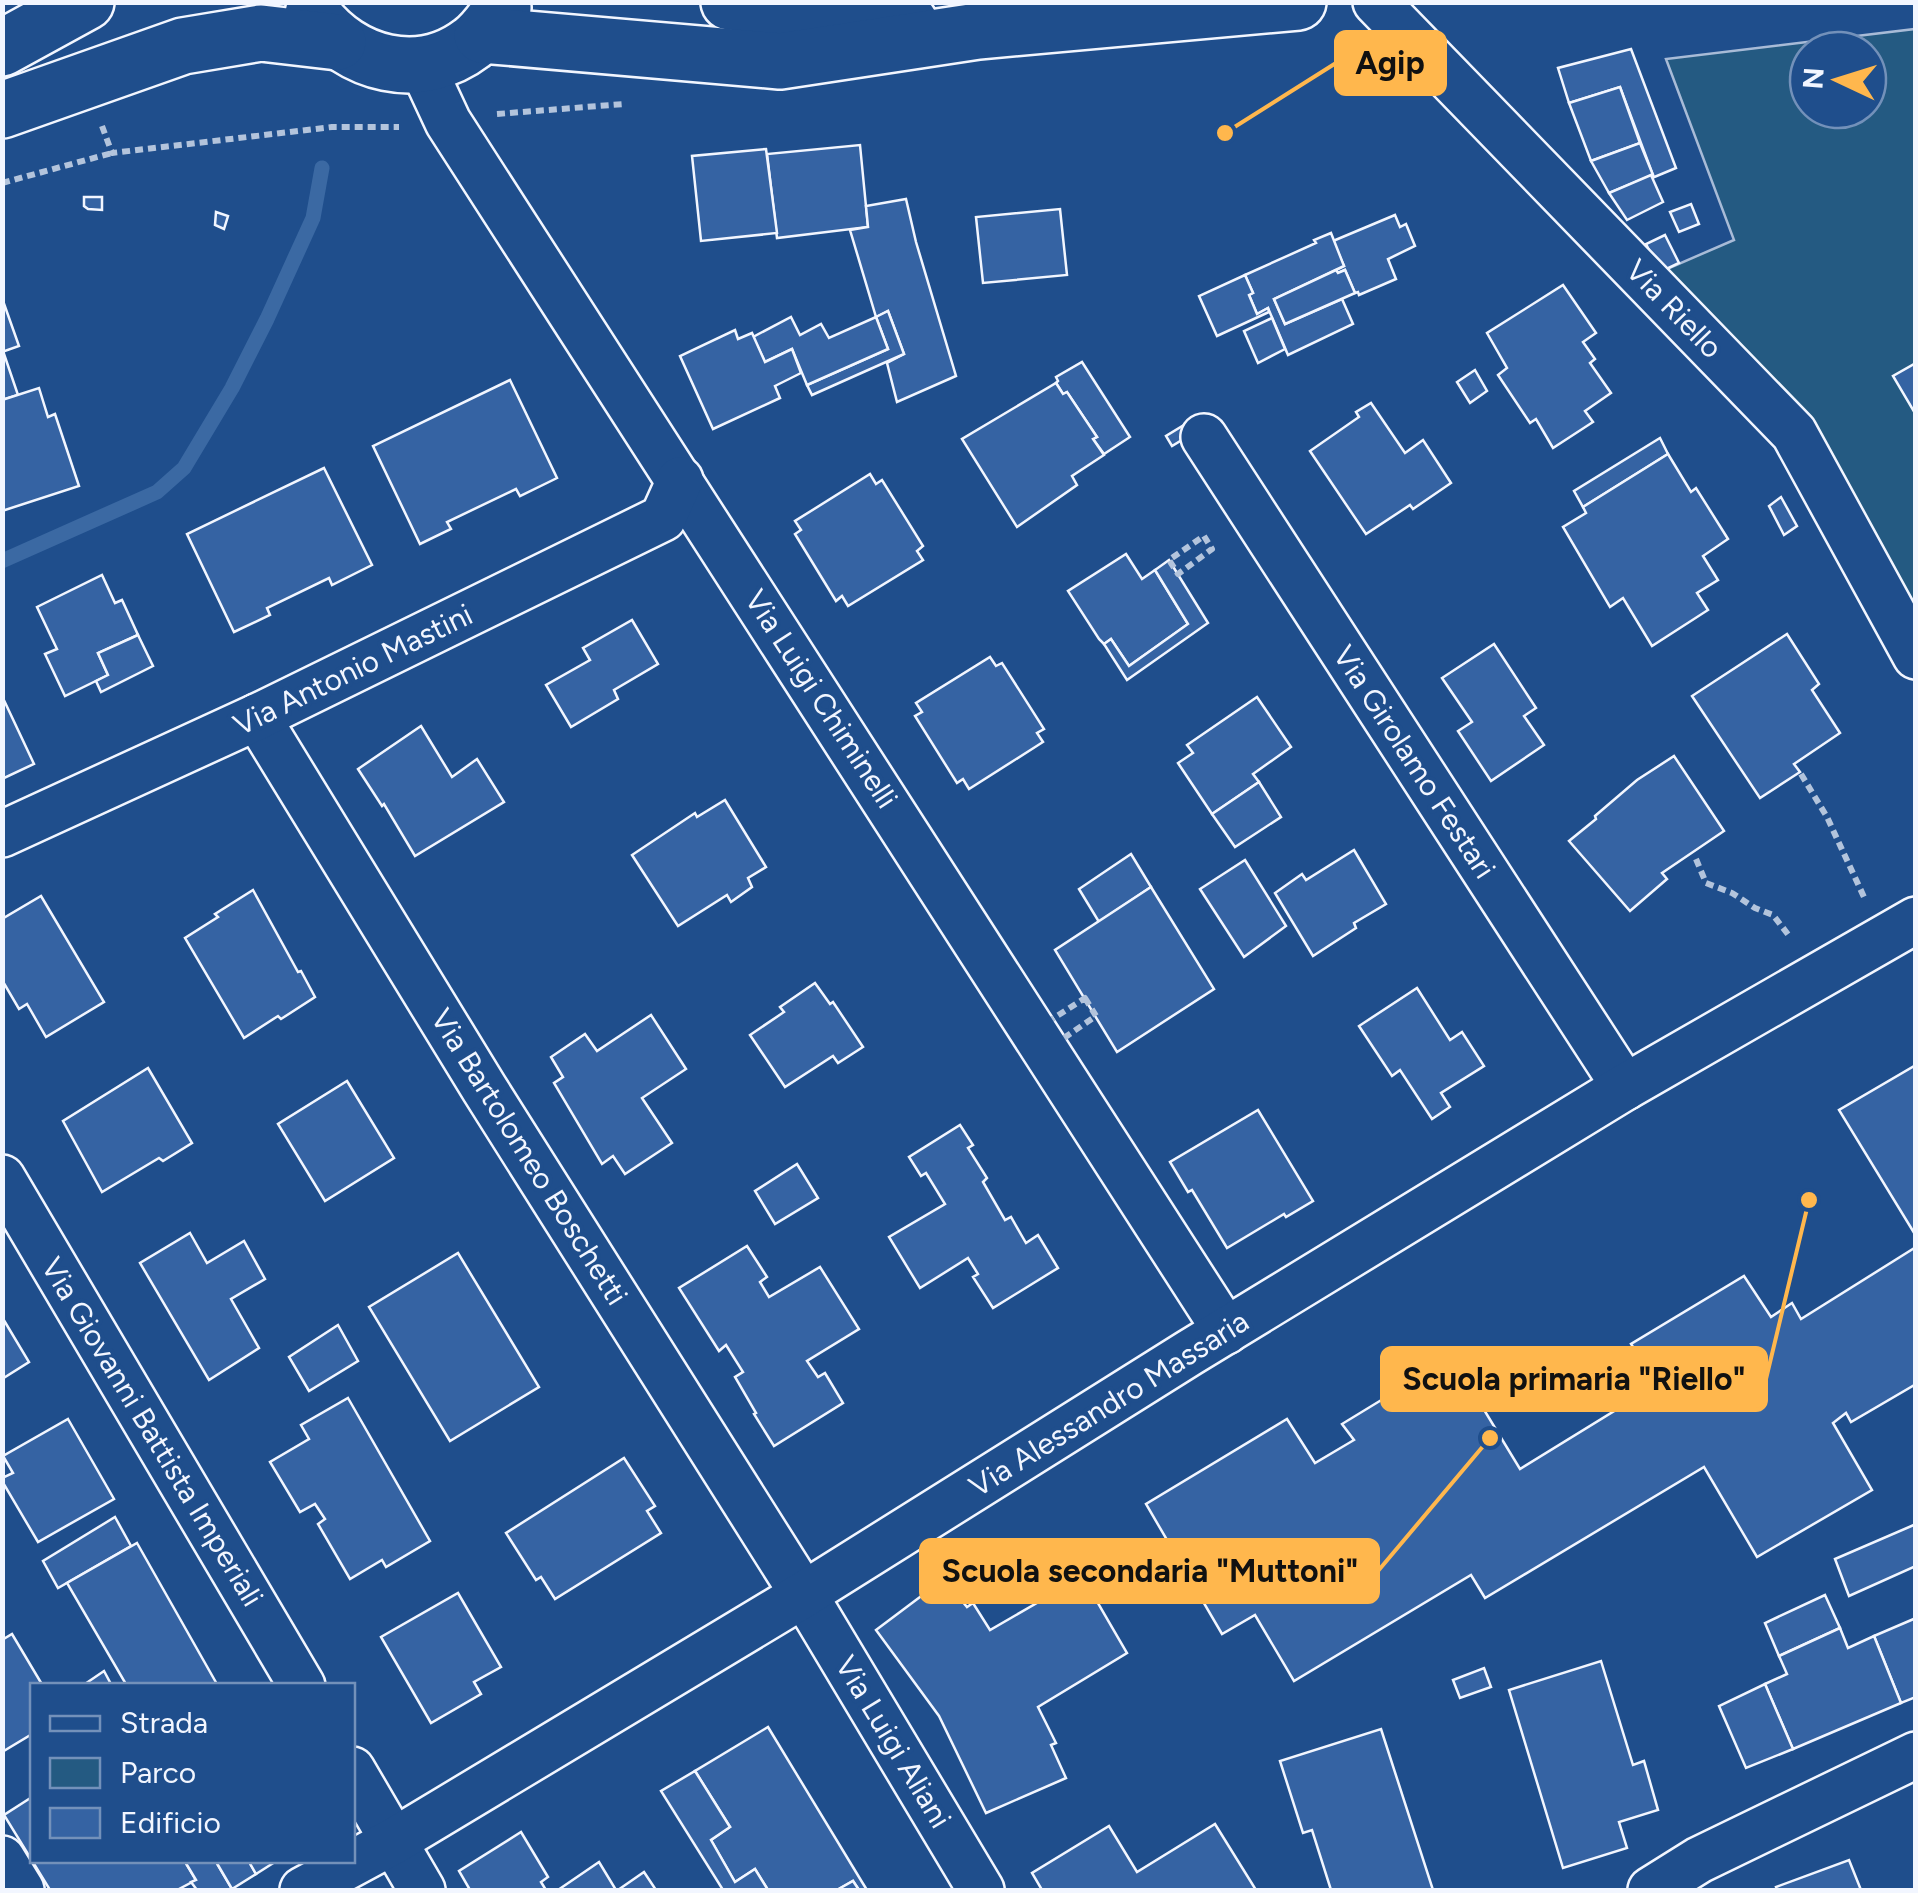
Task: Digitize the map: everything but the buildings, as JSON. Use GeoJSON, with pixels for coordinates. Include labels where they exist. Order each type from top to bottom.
{"type":"FeatureCollection","features":[{"type":"Feature","properties":{"kind":"main road"},"geometry":{"type":"LineString","coordinates":[[2,48],[86,2]]}},
{"type":"Feature","properties":{"kind":"main road"},"geometry":{"type":"LineString","coordinates":[[729,2],[978,30]]}},
{"type":"Feature","properties":{"kind":"main road"},"geometry":{"type":"LineString","coordinates":[[2,110],[184,46],[323,22],[369,59],[404,65],[454,54],[493,19],[780,61],[978,30],[1298,2]]}},
{"type":"Feature","properties":{"kind":"street","name":"Via Riello"},"geometry":{"type":"LineString","coordinates":[[1376,2],[1794,433],[1916,656]]}},
{"type":"Feature","properties":{"kind":"street","name":"Via Luigi Chiminelli"},"geometry":{"type":"LineString","coordinates":[[421,64],[464,119],[680,480],[1226,1331]]}},
{"type":"Feature","properties":{"kind":"street","name":"Via Girolamo Festari"},"geometry":{"type":"LineString","coordinates":[[1204,436],[1625,1086]]}},
{"type":"Feature","properties":{"kind":"street","name":"Via Antonio Mastini"},"geometry":{"type":"LineString","coordinates":[[2,834],[257,717],[663,518],[680,480]]}},
{"type":"Feature","properties":{"kind":"street","name":"Via Bartolomeo Boschetti"},"geometry":{"type":"LineString","coordinates":[[257,717],[803,1594]]}},
{"type":"Feature","properties":{"kind":"street","name":"Via Alessandro Massaria"},"geometry":{"type":"LineString","coordinates":[[355,1862],[803,1594],[1625,1086],[1900,929]]}},
{"type":"Feature","properties":{"kind":"street","name":"Via Giovanni Battista Imperiali"},"geometry":{"type":"LineString","coordinates":[[2,1178],[300,1683]]}},
{"type":"Feature","properties":{"kind":"street","name":"Via Luigi Aliani"},"geometry":{"type":"LineString","coordinates":[[803,1594],[981,1890]]}},
{"type":"Feature","properties":{"kind":"street"},"geometry":{"type":"LineString","coordinates":[[1651,1890],[1700,1860],[1916,1755]]}},
{"type":"Feature","properties":{"kind":"street"},"geometry":{"type":"LineString","coordinates":[[355,1775],[422,1890]]}},
{"type":"Feature","properties":{"kind":"street"},"geometry":{"type":"LineString","coordinates":[[2,1859],[21,1890]]}},
{"type":"Feature","properties":{"kind":"street","name":"Via Alessandro Massaria"},"geometry":{"type":"LineString","coordinates":[[304,1890],[354,1863]]}},
{"type":"Feature","properties":{"kind":"path"},"geometry":{"type":"LineString","coordinates":[[86,80],[112,154]]}},
{"type":"Feature","properties":{"kind":"path"},"geometry":{"type":"LineString","coordinates":[[2,183],[112,154],[332,127],[411,128],[464,119],[639,103]]}},
{"type":"Feature","properties":{"kind":"path"},"geometry":{"type":"LineString","coordinates":[[1204,536],[1212,548],[1178,574],[1169,560],[1204,536]]}},
{"type":"Feature","properties":{"kind":"path"},"geometry":{"type":"LineString","coordinates":[[1801,774],[1900,929]]}},
{"type":"Feature","properties":{"kind":"path"},"geometry":{"type":"LineString","coordinates":[[1696,859],[1706,883],[1773,915]]}},
{"type":"Feature","properties":{"kind":"green space"},"geometry":{"type":"Polygon","coordinates":[[[1915,29],[1915,616],[1660,272],[1734,240],[1666,59],[1788,44],[1788,130],[1888,130],[1888,32],[1915,29]]]}},
{"type":"Feature","properties":{"kind":"waterway"},"geometry":{"type":"LineString","coordinates":[[2,561],[157,492],[184,468],[232,388],[267,319],[313,218],[322,168]]}},
{"type":"Feature","properties":{"kind":"place","name":"Agip"},"geometry":{"type":"Point","coordinates":[1225,133]}},
{"type":"Feature","properties":{"kind":"place","name":"Scuola primaria \"Riello\""},"geometry":{"type":"Point","coordinates":[1809,1200]}},
{"type":"Feature","properties":{"kind":"place","name":"Scuola secondaria \"Muttoni\""},"geometry":{"type":"Point","coordinates":[1490,1438]}}]}
